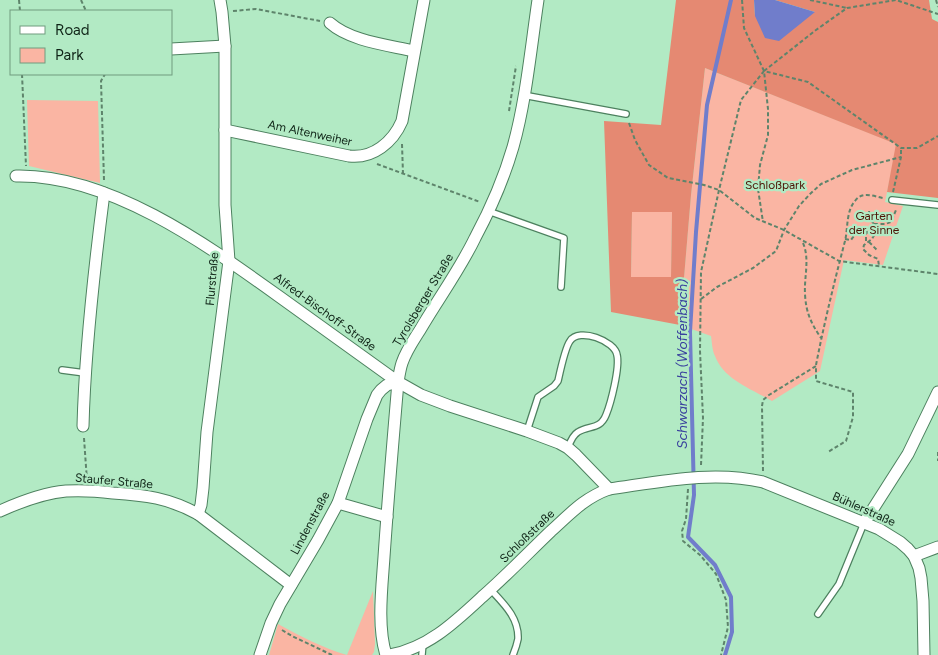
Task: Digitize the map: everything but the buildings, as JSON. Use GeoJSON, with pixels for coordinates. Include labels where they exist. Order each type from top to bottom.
{"type":"FeatureCollection","features":[{"type":"Feature","properties":{"kind":"street","name":"Flurstraße"},"geometry":{"type":"LineString","coordinates":[[198,514],[204,488],[207,432],[229,261],[225,205],[224,46],[220,0]]}},
{"type":"Feature","properties":{"kind":"street","name":"Am Altenweiher"},"geometry":{"type":"LineString","coordinates":[[225,130],[358,157],[382,147],[392,139],[402,121],[424,0]]}},
{"type":"Feature","properties":{"kind":"street","name":"Tyrolsberger Straße"},"geometry":{"type":"LineString","coordinates":[[388,655],[382,638],[382,583],[386,517],[401,366],[407,351],[466,256],[488,211],[513,147],[538,0]]}},
{"type":"Feature","properties":{"kind":"street"},"geometry":{"type":"LineString","coordinates":[[330,23],[345,34],[414,51]]}},
{"type":"Feature","properties":{"kind":"street"},"geometry":{"type":"LineString","coordinates":[[172,49],[224,46]]}},
{"type":"Feature","properties":{"kind":"street","name":"Alfred-Bischoff-Straße"},"geometry":{"type":"LineString","coordinates":[[21,176],[52,178],[79,185],[128,202],[157,217],[229,261],[398,382],[421,395],[450,406],[559,443],[576,455],[609,489]]}},
{"type":"Feature","properties":{"kind":"street"},"geometry":{"type":"LineString","coordinates":[[83,426],[85,373],[104,193]]}},
{"type":"Feature","properties":{"kind":"street","name":"Lindenstraße"},"geometry":{"type":"LineString","coordinates":[[260,655],[271,623],[338,503],[367,419],[377,396],[387,385],[398,382]]}},
{"type":"Feature","properties":{"kind":"street"},"geometry":{"type":"LineString","coordinates":[[864,523],[908,454],[938,392]]}},
{"type":"Feature","properties":{"kind":"street","name":"Bühlerstraße"},"geometry":{"type":"LineString","coordinates":[[701,478],[734,477],[763,482],[879,529],[900,542],[914,556]]}},
{"type":"Feature","properties":{"kind":"street","name":"Schloßstraße"},"geometry":{"type":"LineString","coordinates":[[388,655],[422,649],[490,590],[586,499],[609,489],[701,478]]}},
{"type":"Feature","properties":{"kind":"street","name":"Staufer Straße"},"geometry":{"type":"LineString","coordinates":[[0,511],[35,497],[65,491],[87,490],[138,495],[165,500],[183,506],[198,514],[291,585]]}},
{"type":"Feature","properties":{"kind":"street"},"geometry":{"type":"LineString","coordinates":[[338,503],[386,517]]}},
{"type":"Feature","properties":{"kind":"street"},"geometry":{"type":"LineString","coordinates":[[928,655],[924,655],[922,588],[919,568],[914,556],[938,547]]}},
{"type":"Feature","properties":{"kind":"lane"},"geometry":{"type":"LineString","coordinates":[[523,95],[626,114]]}},
{"type":"Feature","properties":{"kind":"lane"},"geometry":{"type":"LineString","coordinates":[[896,200],[938,205]]}},
{"type":"Feature","properties":{"kind":"lane"},"geometry":{"type":"LineString","coordinates":[[488,211],[564,238],[560,287]]}},
{"type":"Feature","properties":{"kind":"lane"},"geometry":{"type":"LineString","coordinates":[[527,431],[538,397],[558,382],[570,340],[582,335],[599,338],[611,345],[617,352],[618,361],[606,416],[602,423],[596,427],[579,431],[568,448]]}},
{"type":"Feature","properties":{"kind":"lane"},"geometry":{"type":"LineString","coordinates":[[62,370],[85,373]]}},
{"type":"Feature","properties":{"kind":"lane"},"geometry":{"type":"LineString","coordinates":[[818,614],[839,584],[864,523]]}},
{"type":"Feature","properties":{"kind":"lane"},"geometry":{"type":"LineString","coordinates":[[490,590],[513,616],[518,639],[513,655]]}},
{"type":"Feature","properties":{"kind":"path"},"geometry":{"type":"LineString","coordinates":[[742,0],[744,28],[764,71],[768,109],[768,135],[760,165],[758,189],[763,222]]}},
{"type":"Feature","properties":{"kind":"path"},"geometry":{"type":"LineString","coordinates":[[810,0],[847,8],[896,0],[938,14]]}},
{"type":"Feature","properties":{"kind":"path"},"geometry":{"type":"LineString","coordinates":[[936,0],[938,6]]}},
{"type":"Feature","properties":{"kind":"path"},"geometry":{"type":"LineString","coordinates":[[701,478],[703,418],[700,351],[701,272],[741,100],[764,71],[847,8]]}},
{"type":"Feature","properties":{"kind":"path"},"geometry":{"type":"LineString","coordinates":[[222,12],[256,9],[330,23]]}},
{"type":"Feature","properties":{"kind":"path"},"geometry":{"type":"LineString","coordinates":[[507,117],[517,60]]}},
{"type":"Feature","properties":{"kind":"path"},"geometry":{"type":"LineString","coordinates":[[764,71],[808,82],[901,148],[917,148],[938,136]]}},
{"type":"Feature","properties":{"kind":"path"},"geometry":{"type":"LineString","coordinates":[[21,176],[22,75]]}},
{"type":"Feature","properties":{"kind":"path"},"geometry":{"type":"LineString","coordinates":[[104,75],[101,81],[104,193]]}},
{"type":"Feature","properties":{"kind":"path"},"geometry":{"type":"LineString","coordinates":[[626,114],[635,140],[649,165],[668,178],[719,190],[755,218],[784,230],[839,261],[938,274]]}},
{"type":"Feature","properties":{"kind":"path"},"geometry":{"type":"LineString","coordinates":[[402,121],[403,174]]}},
{"type":"Feature","properties":{"kind":"path"},"geometry":{"type":"LineString","coordinates":[[874,223],[885,224],[891,222],[896,200],[894,183],[901,157],[901,148]]}},
{"type":"Feature","properties":{"kind":"path"},"geometry":{"type":"LineString","coordinates":[[700,300],[716,287],[753,268],[776,251],[784,230],[799,206],[822,184],[852,170],[901,157]]}},
{"type":"Feature","properties":{"kind":"path"},"geometry":{"type":"LineString","coordinates":[[376,164],[480,202]]}},
{"type":"Feature","properties":{"kind":"path"},"geometry":{"type":"LineString","coordinates":[[828,452],[846,441],[853,418],[853,392],[816,381],[816,366],[821,338],[850,212],[855,200],[863,195],[896,200]]}},
{"type":"Feature","properties":{"kind":"path"},"geometry":{"type":"LineString","coordinates":[[869,211],[876,233]]}},
{"type":"Feature","properties":{"kind":"path"},"geometry":{"type":"LineString","coordinates":[[874,223],[867,232],[866,238],[877,250]]}},
{"type":"Feature","properties":{"kind":"path"},"geometry":{"type":"LineString","coordinates":[[845,239],[853,239],[858,231],[882,235],[887,230],[881,230]]}},
{"type":"Feature","properties":{"kind":"path"},"geometry":{"type":"LineString","coordinates":[[876,233],[864,245],[863,249],[878,260],[879,266]]}},
{"type":"Feature","properties":{"kind":"path"},"geometry":{"type":"LineString","coordinates":[[802,241],[807,263],[805,295],[807,309],[810,322],[821,338]]}},
{"type":"Feature","properties":{"kind":"path"},"geometry":{"type":"LineString","coordinates":[[763,482],[762,406],[764,400],[769,394],[816,366]]}},
{"type":"Feature","properties":{"kind":"path"},"geometry":{"type":"LineString","coordinates":[[83,426],[87,490]]}},
{"type":"Feature","properties":{"kind":"path"},"geometry":{"type":"LineString","coordinates":[[938,452],[938,461]]}},
{"type":"Feature","properties":{"kind":"path"},"geometry":{"type":"LineString","coordinates":[[688,479],[688,503],[682,531],[682,541],[700,555],[716,574],[726,600],[728,627],[721,655]]}},
{"type":"Feature","properties":{"kind":"path"},"geometry":{"type":"LineString","coordinates":[[271,623],[292,636],[332,655]]}},
{"type":"Feature","properties":{"kind":"green space","name":"Schloßpark"},"geometry":{"type":"Polygon","coordinates":[[[705,68],[897,144],[885,202],[903,206],[883,265],[844,260],[820,371],[772,401],[739,383],[725,371],[714,354],[711,336],[680,325],[691,195],[705,68]]]}},
{"type":"Feature","properties":{"kind":"green space"},"geometry":{"type":"Polygon","coordinates":[[[27,100],[98,101],[100,183],[29,166],[27,100]]]}},
{"type":"Feature","properties":{"kind":"green space"},"geometry":{"type":"Polygon","coordinates":[[[632,211],[672,212],[671,277],[631,277],[632,211]]]}},
{"type":"Feature","properties":{"kind":"green space"},"geometry":{"type":"Polygon","coordinates":[[[373,591],[374,652],[372,655],[347,655],[373,591]]]}},
{"type":"Feature","properties":{"kind":"green space"},"geometry":{"type":"Polygon","coordinates":[[[278,624],[320,645],[347,655],[269,655],[278,624]]]}},
{"type":"Feature","properties":{"kind":"shaded area"},"geometry":{"type":"Polygon","coordinates":[[[676,0],[754,0],[755,16],[815,12],[775,0],[929,0],[932,19],[938,22],[938,198],[887,192],[896,144],[705,68],[691,195],[680,325],[611,312],[604,121],[661,125],[676,0]],[[632,212],[631,277],[671,277],[672,212],[632,212]]]}},
{"type":"Feature","properties":{"kind":"water"},"geometry":{"type":"Polygon","coordinates":[[[754,0],[775,0],[815,12],[779,41],[765,38],[755,16],[754,0]]]}},
{"type":"Feature","properties":{"kind":"waterway","name":"Schwarzach (Woffenbach)"},"geometry":{"type":"LineString","coordinates":[[725,655],[732,632],[731,597],[715,565],[688,537],[694,495],[690,332],[696,232],[707,105],[731,0]]}},
{"type":"Feature","properties":{"kind":"park label","name":"Garten der Sinne"},"geometry":{"type":"Point","coordinates":[874,223]}}]}
